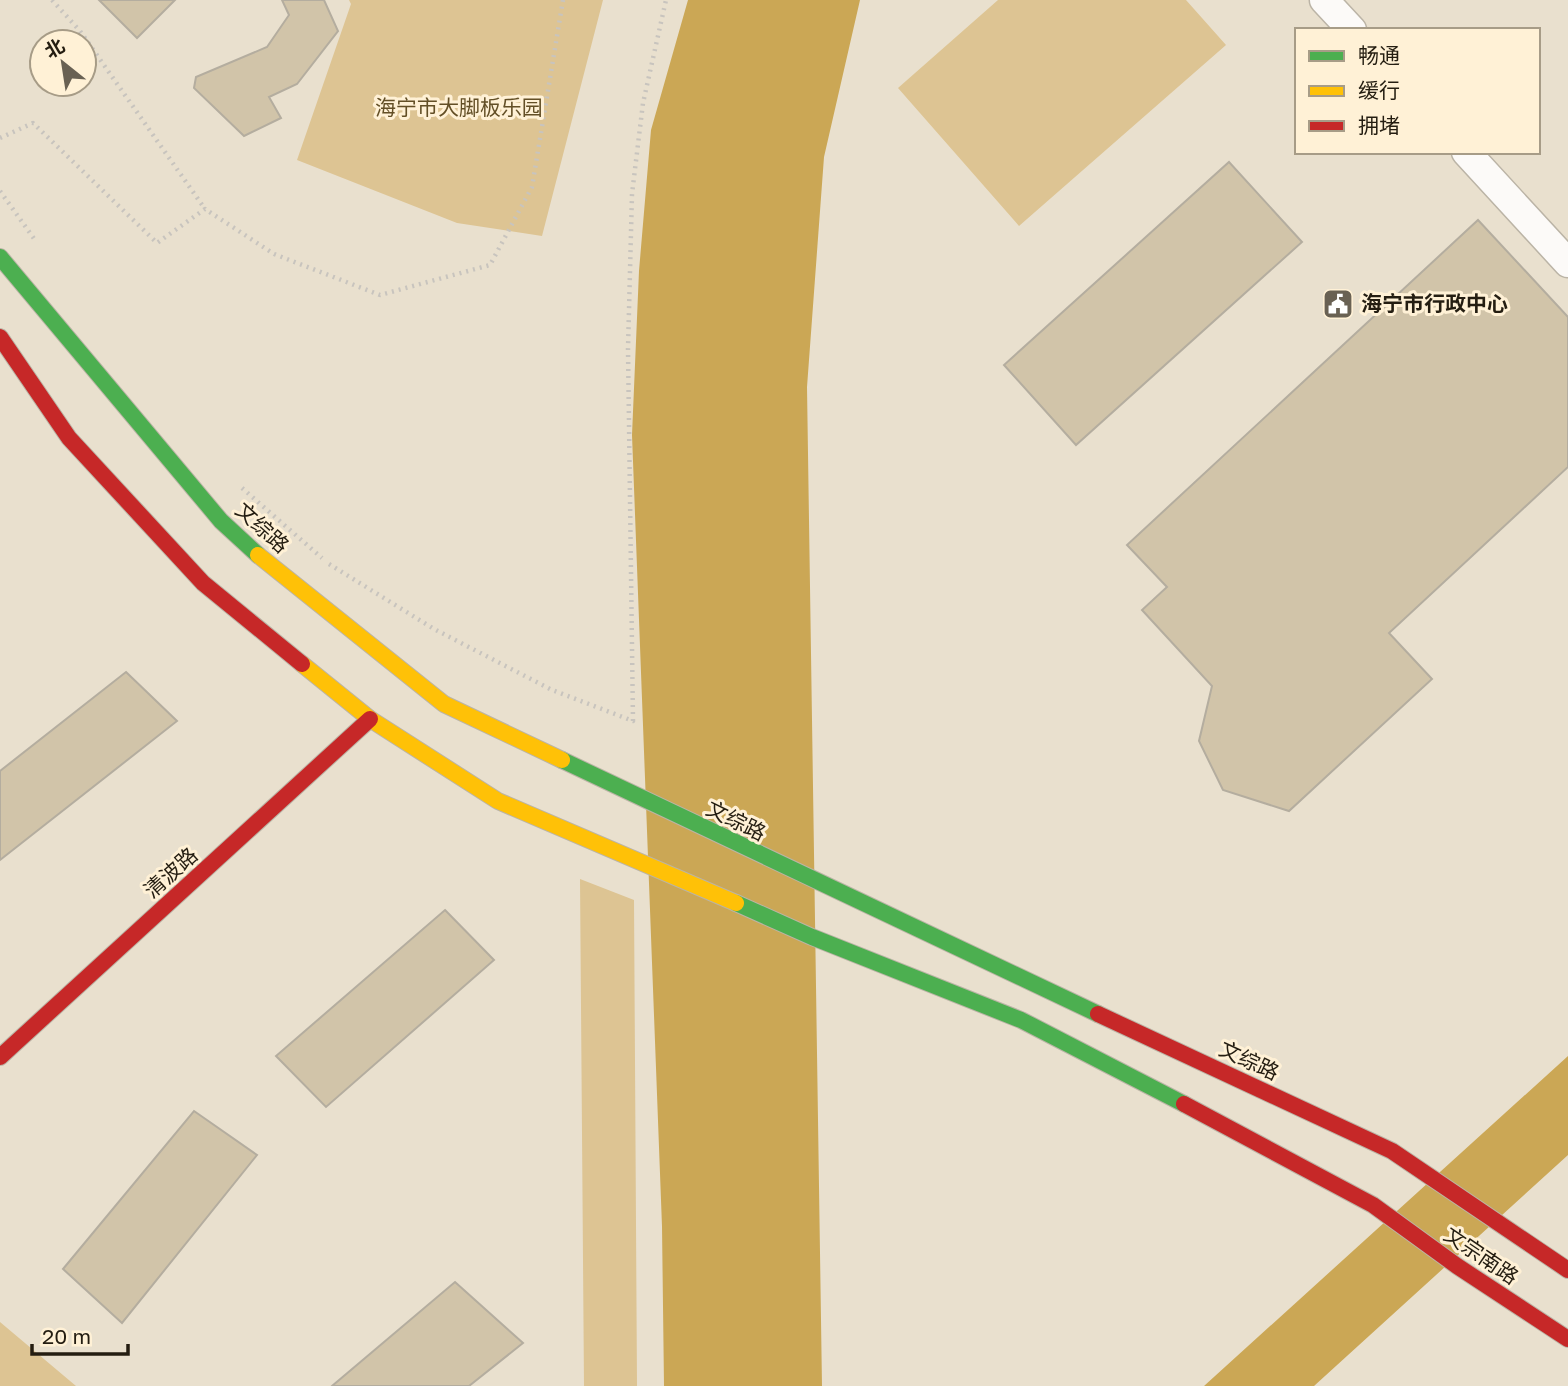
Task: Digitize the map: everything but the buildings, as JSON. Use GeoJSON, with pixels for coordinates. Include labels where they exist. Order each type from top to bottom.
{"type":"FeatureCollection","features":[{"type":"Feature","properties":{"kind":"main road","name":"文综路"},"geometry":{"type":"LineString","coordinates":[[0,257],[220,521],[269,564],[444,704],[852,900],[1392,1151],[1568,1270]]}},
{"type":"Feature","properties":{"kind":"main road","name":"文宗南路"},"geometry":{"type":"LineString","coordinates":[[0,337],[69,438],[203,583],[370,719],[498,802],[609,847],[812,937],[1021,1020],[1373,1205],[1457,1266],[1568,1339]]}},
{"type":"Feature","properties":{"kind":"main road","name":"清波路"},"geometry":{"type":"LineString","coordinates":[[0,1057],[370,719]]}},
{"type":"Feature","properties":{"kind":"street"},"geometry":{"type":"LineString","coordinates":[[1324,0],[1350,28]]}},
{"type":"Feature","properties":{"kind":"street"},"geometry":{"type":"LineString","coordinates":[[1468,154],[1568,262]]}},
{"type":"Feature","properties":{"kind":"path"},"geometry":{"type":"LineString","coordinates":[[52,0],[80,32],[205,209],[274,254],[380,295],[490,265],[532,187],[563,0]]}},
{"type":"Feature","properties":{"kind":"path"},"geometry":{"type":"LineString","coordinates":[[236,482],[329,564],[434,629],[552,690],[633,721],[628,349],[632,194],[643,103],[666,0]]}},
{"type":"Feature","properties":{"kind":"path"},"geometry":{"type":"LineString","coordinates":[[0,138],[33,123],[157,243],[205,209]]}},
{"type":"Feature","properties":{"kind":"path"},"geometry":{"type":"LineString","coordinates":[[0,191],[37,243]]}},
{"type":"Feature","properties":{"kind":"green space","name":"海宁市大脚板乐园"},"geometry":{"type":"Polygon","coordinates":[[[349,0],[603,0],[542,236],[457,223],[297,160],[351,4],[349,0]]]}},
{"type":"Feature","properties":{"kind":"green space"},"geometry":{"type":"Polygon","coordinates":[[[998,0],[1186,0],[1226,45],[1019,226],[898,88],[998,0]]]}},
{"type":"Feature","properties":{"kind":"green space"},"geometry":{"type":"Polygon","coordinates":[[[580,879],[634,900],[637,1386],[584,1386],[580,879]]]}},
{"type":"Feature","properties":{"kind":"green space"},"geometry":{"type":"Polygon","coordinates":[[[0,1322],[76,1386],[0,1386],[0,1322]]]}},
{"type":"Feature","properties":{"kind":"shaded area"},"geometry":{"type":"Polygon","coordinates":[[[688,0],[860,0],[824,157],[807,387],[822,1386],[664,1386],[662,1226],[632,435],[639,271],[651,130],[688,0]]]}},
{"type":"Feature","properties":{"kind":"shaded area"},"geometry":{"type":"Polygon","coordinates":[[[1568,1056],[1568,1155],[1314,1386],[1204,1386],[1568,1056]]]}},
{"type":"Feature","properties":{"kind":"traffic: fast"},"geometry":{"type":"LineString","coordinates":[[0,257],[221,521],[258,555]]}},
{"type":"Feature","properties":{"kind":"traffic: fast"},"geometry":{"type":"LineString","coordinates":[[562,760],[1098,1014]]}},
{"type":"Feature","properties":{"kind":"traffic: fast"},"geometry":{"type":"LineString","coordinates":[[736,903],[812,937],[1021,1020],[1184,1104]]}},
{"type":"Feature","properties":{"kind":"traffic: slow"},"geometry":{"type":"LineString","coordinates":[[258,555],[444,704],[562,760]]}},
{"type":"Feature","properties":{"kind":"traffic: slow"},"geometry":{"type":"LineString","coordinates":[[302,664],[370,719],[498,801],[736,903]]}},
{"type":"Feature","properties":{"kind":"traffic: jam"},"geometry":{"type":"LineString","coordinates":[[0,337],[69,438],[203,583],[302,664]]}},
{"type":"Feature","properties":{"kind":"traffic: jam"},"geometry":{"type":"LineString","coordinates":[[0,1057],[370,719]]}},
{"type":"Feature","properties":{"kind":"traffic: jam"},"geometry":{"type":"LineString","coordinates":[[1098,1014],[1392,1151],[1568,1270]]}},
{"type":"Feature","properties":{"kind":"traffic: jam"},"geometry":{"type":"LineString","coordinates":[[1184,1104],[1373,1205],[1457,1266],[1568,1339]]}},
{"type":"Feature","properties":{"kind":"place","name":"海宁市行政中心"},"geometry":{"type":"Point","coordinates":[1338,304]}}]}
